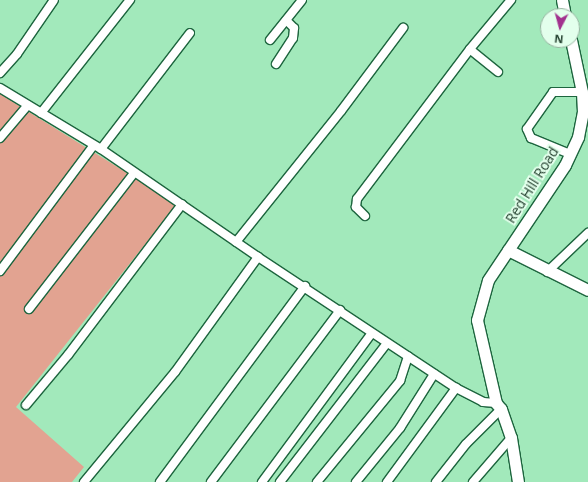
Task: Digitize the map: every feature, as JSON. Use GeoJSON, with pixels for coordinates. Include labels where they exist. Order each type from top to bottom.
{"type":"FeatureCollection","features":[{"type":"Feature","properties":{"kind":"street"},"geometry":{"type":"LineString","coordinates":[[0,73],[17,54],[54,0]]}},
{"type":"Feature","properties":{"kind":"street"},"geometry":{"type":"LineString","coordinates":[[41,113],[130,0]]}},
{"type":"Feature","properties":{"kind":"street"},"geometry":{"type":"LineString","coordinates":[[270,40],[302,0]]}},
{"type":"Feature","properties":{"kind":"street"},"geometry":{"type":"LineString","coordinates":[[365,216],[356,207],[357,200],[470,50],[511,0]]}},
{"type":"Feature","properties":{"kind":"street"},"geometry":{"type":"LineString","coordinates":[[276,64],[293,38],[294,28],[286,20]]}},
{"type":"Feature","properties":{"kind":"street"},"geometry":{"type":"LineString","coordinates":[[236,242],[341,111],[403,28]]}},
{"type":"Feature","properties":{"kind":"street"},"geometry":{"type":"LineString","coordinates":[[0,271],[190,33]]}},
{"type":"Feature","properties":{"kind":"street","name":"Red Hill Road"},"geometry":{"type":"LineString","coordinates":[[518,482],[511,438],[498,406],[476,320],[488,280],[565,165],[584,123],[582,92],[573,48]]}},
{"type":"Feature","properties":{"kind":"street"},"geometry":{"type":"LineString","coordinates":[[470,50],[498,72]]}},
{"type":"Feature","properties":{"kind":"street"},"geometry":{"type":"LineString","coordinates":[[0,88],[98,147],[258,257],[305,286],[434,374],[456,388],[483,402],[498,406],[436,482]]}},
{"type":"Feature","properties":{"kind":"street"},"geometry":{"type":"LineString","coordinates":[[570,154],[531,138],[527,129],[553,92],[582,92]]}},
{"type":"Feature","properties":{"kind":"street"},"geometry":{"type":"LineString","coordinates":[[0,138],[28,105]]}},
{"type":"Feature","properties":{"kind":"street"},"geometry":{"type":"LineString","coordinates":[[29,309],[134,173]]}},
{"type":"Feature","properties":{"kind":"street"},"geometry":{"type":"LineString","coordinates":[[26,405],[68,355],[182,204]]}},
{"type":"Feature","properties":{"kind":"street"},"geometry":{"type":"LineString","coordinates":[[548,272],[588,233]]}},
{"type":"Feature","properties":{"kind":"street"},"geometry":{"type":"LineString","coordinates":[[508,250],[548,272],[588,290]]}},
{"type":"Feature","properties":{"kind":"street"},"geometry":{"type":"LineString","coordinates":[[84,482],[175,372],[258,257]]}},
{"type":"Feature","properties":{"kind":"street"},"geometry":{"type":"LineString","coordinates":[[160,482],[305,286]]}},
{"type":"Feature","properties":{"kind":"street"},"geometry":{"type":"LineString","coordinates":[[211,482],[340,310]]}},
{"type":"Feature","properties":{"kind":"street"},"geometry":{"type":"LineString","coordinates":[[262,482],[372,333]]}},
{"type":"Feature","properties":{"kind":"street"},"geometry":{"type":"LineString","coordinates":[[280,482],[387,343]]}},
{"type":"Feature","properties":{"kind":"street"},"geometry":{"type":"LineString","coordinates":[[317,482],[400,381],[408,356]]}},
{"type":"Feature","properties":{"kind":"street"},"geometry":{"type":"LineString","coordinates":[[356,482],[400,428],[434,374]]}},
{"type":"Feature","properties":{"kind":"street"},"geometry":{"type":"LineString","coordinates":[[387,482],[456,388]]}},
{"type":"Feature","properties":{"kind":"street"},"geometry":{"type":"LineString","coordinates":[[473,482],[511,438]]}},
{"type":"Feature","properties":{"kind":"shaded area"},"geometry":{"type":"Polygon","coordinates":[[[0,94],[177,204],[16,407],[84,467],[72,482],[0,482],[0,94]]]}}]}
